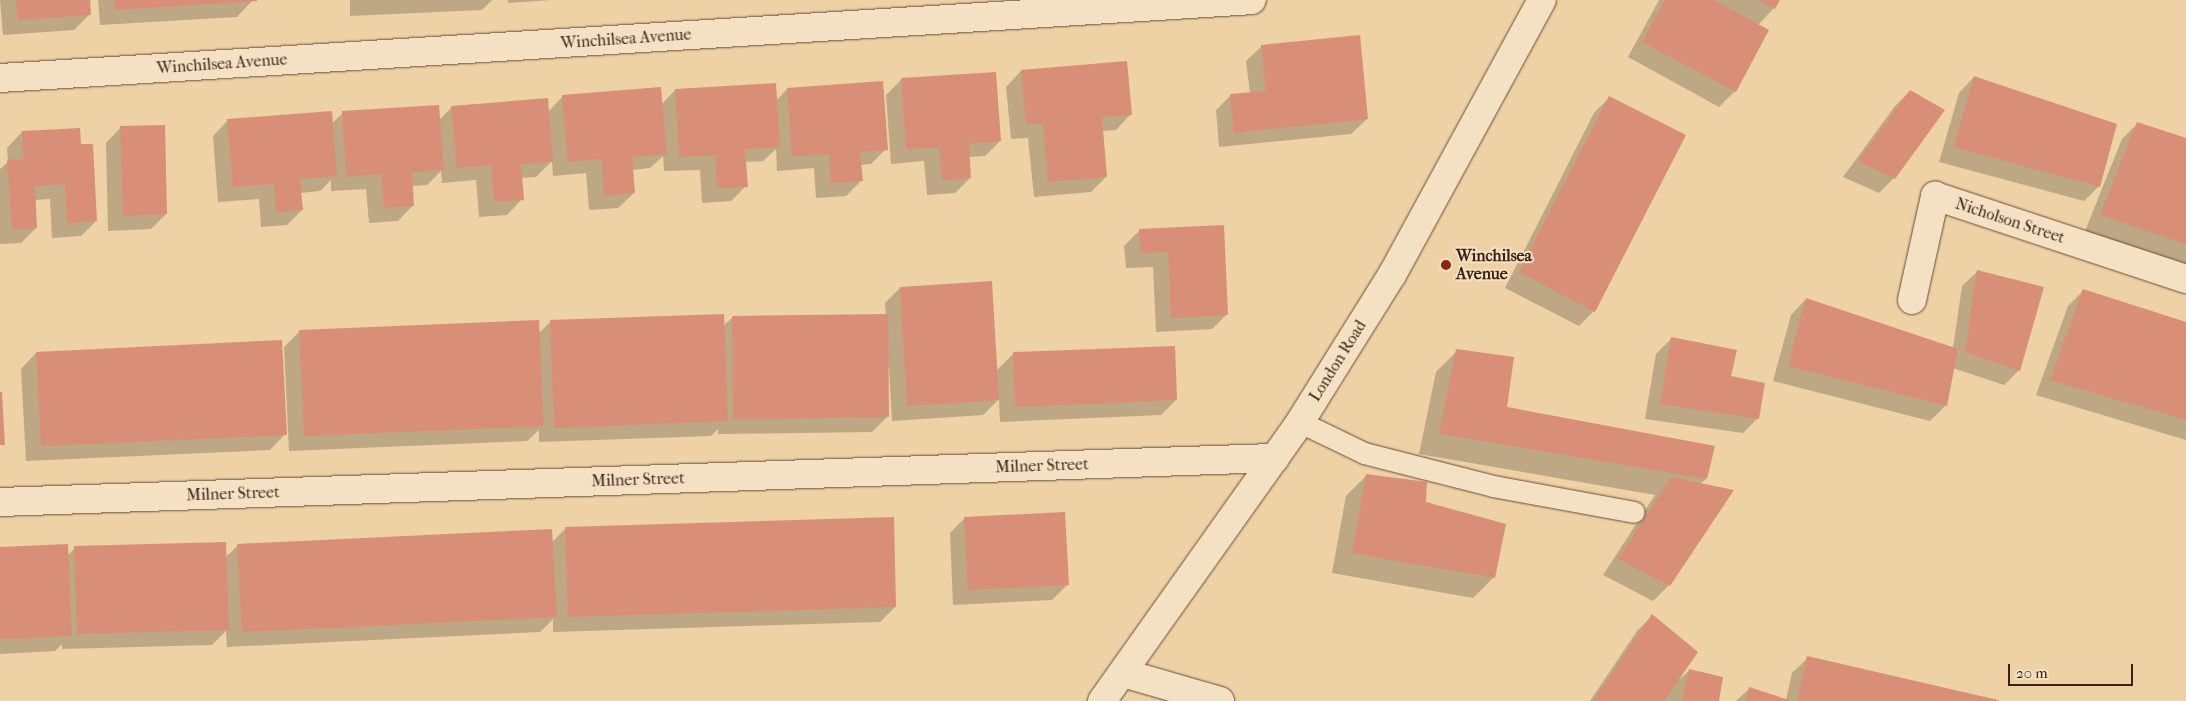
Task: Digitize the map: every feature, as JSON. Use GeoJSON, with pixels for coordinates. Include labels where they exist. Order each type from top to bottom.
{"type":"FeatureCollection","features":[{"type":"Feature","properties":{"kind":"street","name":"Winchilsea Avenue"},"geometry":{"type":"LineString","coordinates":[[0,78],[1252,0]]}},
{"type":"Feature","properties":{"kind":"street","name":"London Road"},"geometry":{"type":"LineString","coordinates":[[1102,701],[1300,422],[1392,275],[1542,0]]}},
{"type":"Feature","properties":{"kind":"street","name":"Nicholson Street"},"geometry":{"type":"LineString","coordinates":[[1912,300],[1935,196],[2186,279]]}},
{"type":"Feature","properties":{"kind":"street","name":"Milner Street"},"geometry":{"type":"LineString","coordinates":[[0,502],[1275,458]]}},
{"type":"Feature","properties":{"kind":"street"},"geometry":{"type":"LineString","coordinates":[[1123,673],[1220,701]]}},
{"type":"Feature","properties":{"kind":"lane"},"geometry":{"type":"LineString","coordinates":[[1300,422],[1364,453],[1493,486],[1634,512]]}},
{"type":"Feature","properties":{"kind":"building"},"geometry":{"type":"Polygon","coordinates":[[[16,0],[90,0],[91,15],[18,20],[16,0]]]}},
{"type":"Feature","properties":{"kind":"building"},"geometry":{"type":"Polygon","coordinates":[[[114,0],[257,0],[257,1],[115,10],[114,0]]]}},
{"type":"Feature","properties":{"kind":"building"},"geometry":{"type":"Polygon","coordinates":[[[1665,0],[1714,0],[1769,30],[1736,92],[1642,42],[1665,0]]]}},
{"type":"Feature","properties":{"kind":"building"},"geometry":{"type":"Polygon","coordinates":[[[1758,0],[1780,0],[1775,9],[1758,0]]]}},
{"type":"Feature","properties":{"kind":"building"},"geometry":{"type":"Polygon","coordinates":[[[1360,35],[1368,119],[1234,133],[1230,94],[1266,91],[1261,45],[1360,35]]]}},
{"type":"Feature","properties":{"kind":"building"},"geometry":{"type":"Polygon","coordinates":[[[1127,61],[1132,115],[1102,117],[1107,177],[1048,182],[1043,123],[1026,124],[1021,70],[1127,61]]]}},
{"type":"Feature","properties":{"kind":"building"},"geometry":{"type":"Polygon","coordinates":[[[996,72],[1001,141],[969,144],[971,178],[942,180],[939,147],[906,149],[901,78],[996,72]]]}},
{"type":"Feature","properties":{"kind":"building"},"geometry":{"type":"Polygon","coordinates":[[[1974,76],[2117,124],[2100,187],[1954,147],[1974,76]]]}},
{"type":"Feature","properties":{"kind":"building"},"geometry":{"type":"Polygon","coordinates":[[[883,81],[888,150],[860,152],[863,181],[831,183],[829,154],[792,156],[787,88],[883,81]]]}},
{"type":"Feature","properties":{"kind":"building"},"geometry":{"type":"Polygon","coordinates":[[[776,83],[780,147],[745,149],[748,187],[717,188],[715,155],[679,157],[675,89],[776,83]]]}},
{"type":"Feature","properties":{"kind":"building"},"geometry":{"type":"Polygon","coordinates":[[[661,87],[667,154],[632,157],[635,193],[604,196],[601,159],[568,162],[562,95],[661,87]]]}},
{"type":"Feature","properties":{"kind":"building"},"geometry":{"type":"Polygon","coordinates":[[[1910,90],[1945,110],[1895,179],[1858,161],[1910,90]]]}},
{"type":"Feature","properties":{"kind":"building"},"geometry":{"type":"Polygon","coordinates":[[[1609,96],[1686,135],[1595,312],[1519,272],[1609,96]]]}},
{"type":"Feature","properties":{"kind":"building"},"geometry":{"type":"Polygon","coordinates":[[[548,98],[553,162],[521,164],[524,200],[494,202],[491,165],[457,168],[451,106],[548,98]]]}},
{"type":"Feature","properties":{"kind":"building"},"geometry":{"type":"Polygon","coordinates":[[[439,105],[444,170],[412,172],[414,206],[384,208],[381,174],[346,177],[342,111],[439,105]]]}},
{"type":"Feature","properties":{"kind":"building"},"geometry":{"type":"Polygon","coordinates":[[[332,111],[337,176],[300,179],[303,210],[276,212],[274,184],[233,187],[227,119],[332,111]]]}},
{"type":"Feature","properties":{"kind":"building"},"geometry":{"type":"Polygon","coordinates":[[[2137,122],[2186,138],[2186,244],[2100,215],[2137,122]]]}},
{"type":"Feature","properties":{"kind":"building"},"geometry":{"type":"Polygon","coordinates":[[[165,125],[167,214],[123,216],[120,126],[165,125]]]}},
{"type":"Feature","properties":{"kind":"building"},"geometry":{"type":"Polygon","coordinates":[[[80,128],[81,144],[93,144],[97,221],[67,223],[65,184],[35,186],[37,228],[12,230],[7,160],[23,159],[22,131],[80,128]]]}},
{"type":"Feature","properties":{"kind":"building"},"geometry":{"type":"Polygon","coordinates":[[[1224,225],[1228,315],[1171,318],[1168,252],[1141,253],[1139,229],[1224,225]]]}},
{"type":"Feature","properties":{"kind":"building"},"geometry":{"type":"Polygon","coordinates":[[[1977,270],[2044,287],[2020,371],[1965,352],[1977,270]]]}},
{"type":"Feature","properties":{"kind":"building"},"geometry":{"type":"Polygon","coordinates":[[[992,281],[999,400],[907,406],[900,287],[992,281]]]}},
{"type":"Feature","properties":{"kind":"building"},"geometry":{"type":"Polygon","coordinates":[[[2083,289],[2186,322],[2186,420],[2050,380],[2083,289]]]}},
{"type":"Feature","properties":{"kind":"building"},"geometry":{"type":"Polygon","coordinates":[[[1806,298],[1958,349],[1947,406],[1788,366],[1806,298]]]}},
{"type":"Feature","properties":{"kind":"building"},"geometry":{"type":"Polygon","coordinates":[[[724,314],[728,421],[554,428],[550,320],[724,314]]]}},
{"type":"Feature","properties":{"kind":"building"},"geometry":{"type":"Polygon","coordinates":[[[888,314],[889,417],[733,419],[732,316],[888,314]]]}},
{"type":"Feature","properties":{"kind":"building"},"geometry":{"type":"Polygon","coordinates":[[[539,320],[544,426],[304,436],[299,330],[539,320]]]}},
{"type":"Feature","properties":{"kind":"building"},"geometry":{"type":"Polygon","coordinates":[[[1671,337],[1737,350],[1731,376],[1765,383],[1759,419],[1660,404],[1671,337]]]}},
{"type":"Feature","properties":{"kind":"building"},"geometry":{"type":"Polygon","coordinates":[[[282,340],[287,435],[41,446],[36,352],[282,340]]]}},
{"type":"Feature","properties":{"kind":"building"},"geometry":{"type":"Polygon","coordinates":[[[1175,346],[1177,400],[1015,407],[1013,352],[1175,346]]]}},
{"type":"Feature","properties":{"kind":"building"},"geometry":{"type":"Polygon","coordinates":[[[1456,349],[1514,357],[1507,407],[1715,446],[1707,479],[1439,434],[1456,349]]]}},
{"type":"Feature","properties":{"kind":"building"},"geometry":{"type":"Polygon","coordinates":[[[0,392],[2,392],[5,445],[0,445],[0,392]]]}},
{"type":"Feature","properties":{"kind":"building"},"geometry":{"type":"Polygon","coordinates":[[[1366,474],[1427,482],[1426,502],[1506,524],[1495,578],[1352,553],[1366,474]]]}},
{"type":"Feature","properties":{"kind":"building"},"geometry":{"type":"Polygon","coordinates":[[[1671,477],[1734,490],[1670,586],[1618,559],[1671,477]]]}},
{"type":"Feature","properties":{"kind":"building"},"geometry":{"type":"Polygon","coordinates":[[[1065,512],[1069,585],[968,590],[964,517],[1065,512]]]}},
{"type":"Feature","properties":{"kind":"building"},"geometry":{"type":"Polygon","coordinates":[[[894,517],[896,607],[568,617],[565,527],[894,517]]]}},
{"type":"Feature","properties":{"kind":"building"},"geometry":{"type":"Polygon","coordinates":[[[552,529],[557,617],[242,632],[237,544],[552,529]]]}},
{"type":"Feature","properties":{"kind":"building"},"geometry":{"type":"Polygon","coordinates":[[[226,542],[229,630],[77,634],[74,546],[226,542]]]}},
{"type":"Feature","properties":{"kind":"building"},"geometry":{"type":"Polygon","coordinates":[[[68,544],[72,636],[0,639],[0,547],[68,544]]]}},
{"type":"Feature","properties":{"kind":"building"},"geometry":{"type":"Polygon","coordinates":[[[1652,614],[1698,652],[1664,701],[1593,701],[1652,614]]]}},
{"type":"Feature","properties":{"kind":"building"},"geometry":{"type":"Polygon","coordinates":[[[1807,656],[1998,700],[1998,701],[1797,701],[1807,656]]]}},
{"type":"Feature","properties":{"kind":"building"},"geometry":{"type":"Polygon","coordinates":[[[1689,669],[1723,677],[1719,701],[1682,701],[1689,669]]]}},
{"type":"Feature","properties":{"kind":"building"},"geometry":{"type":"Polygon","coordinates":[[[1749,687],[1792,701],[1746,701],[1749,687]]]}},
{"type":"Feature","properties":{"kind":"place","name":"Winchilsea Avenue"},"geometry":{"type":"Point","coordinates":[1446,265]}}]}
